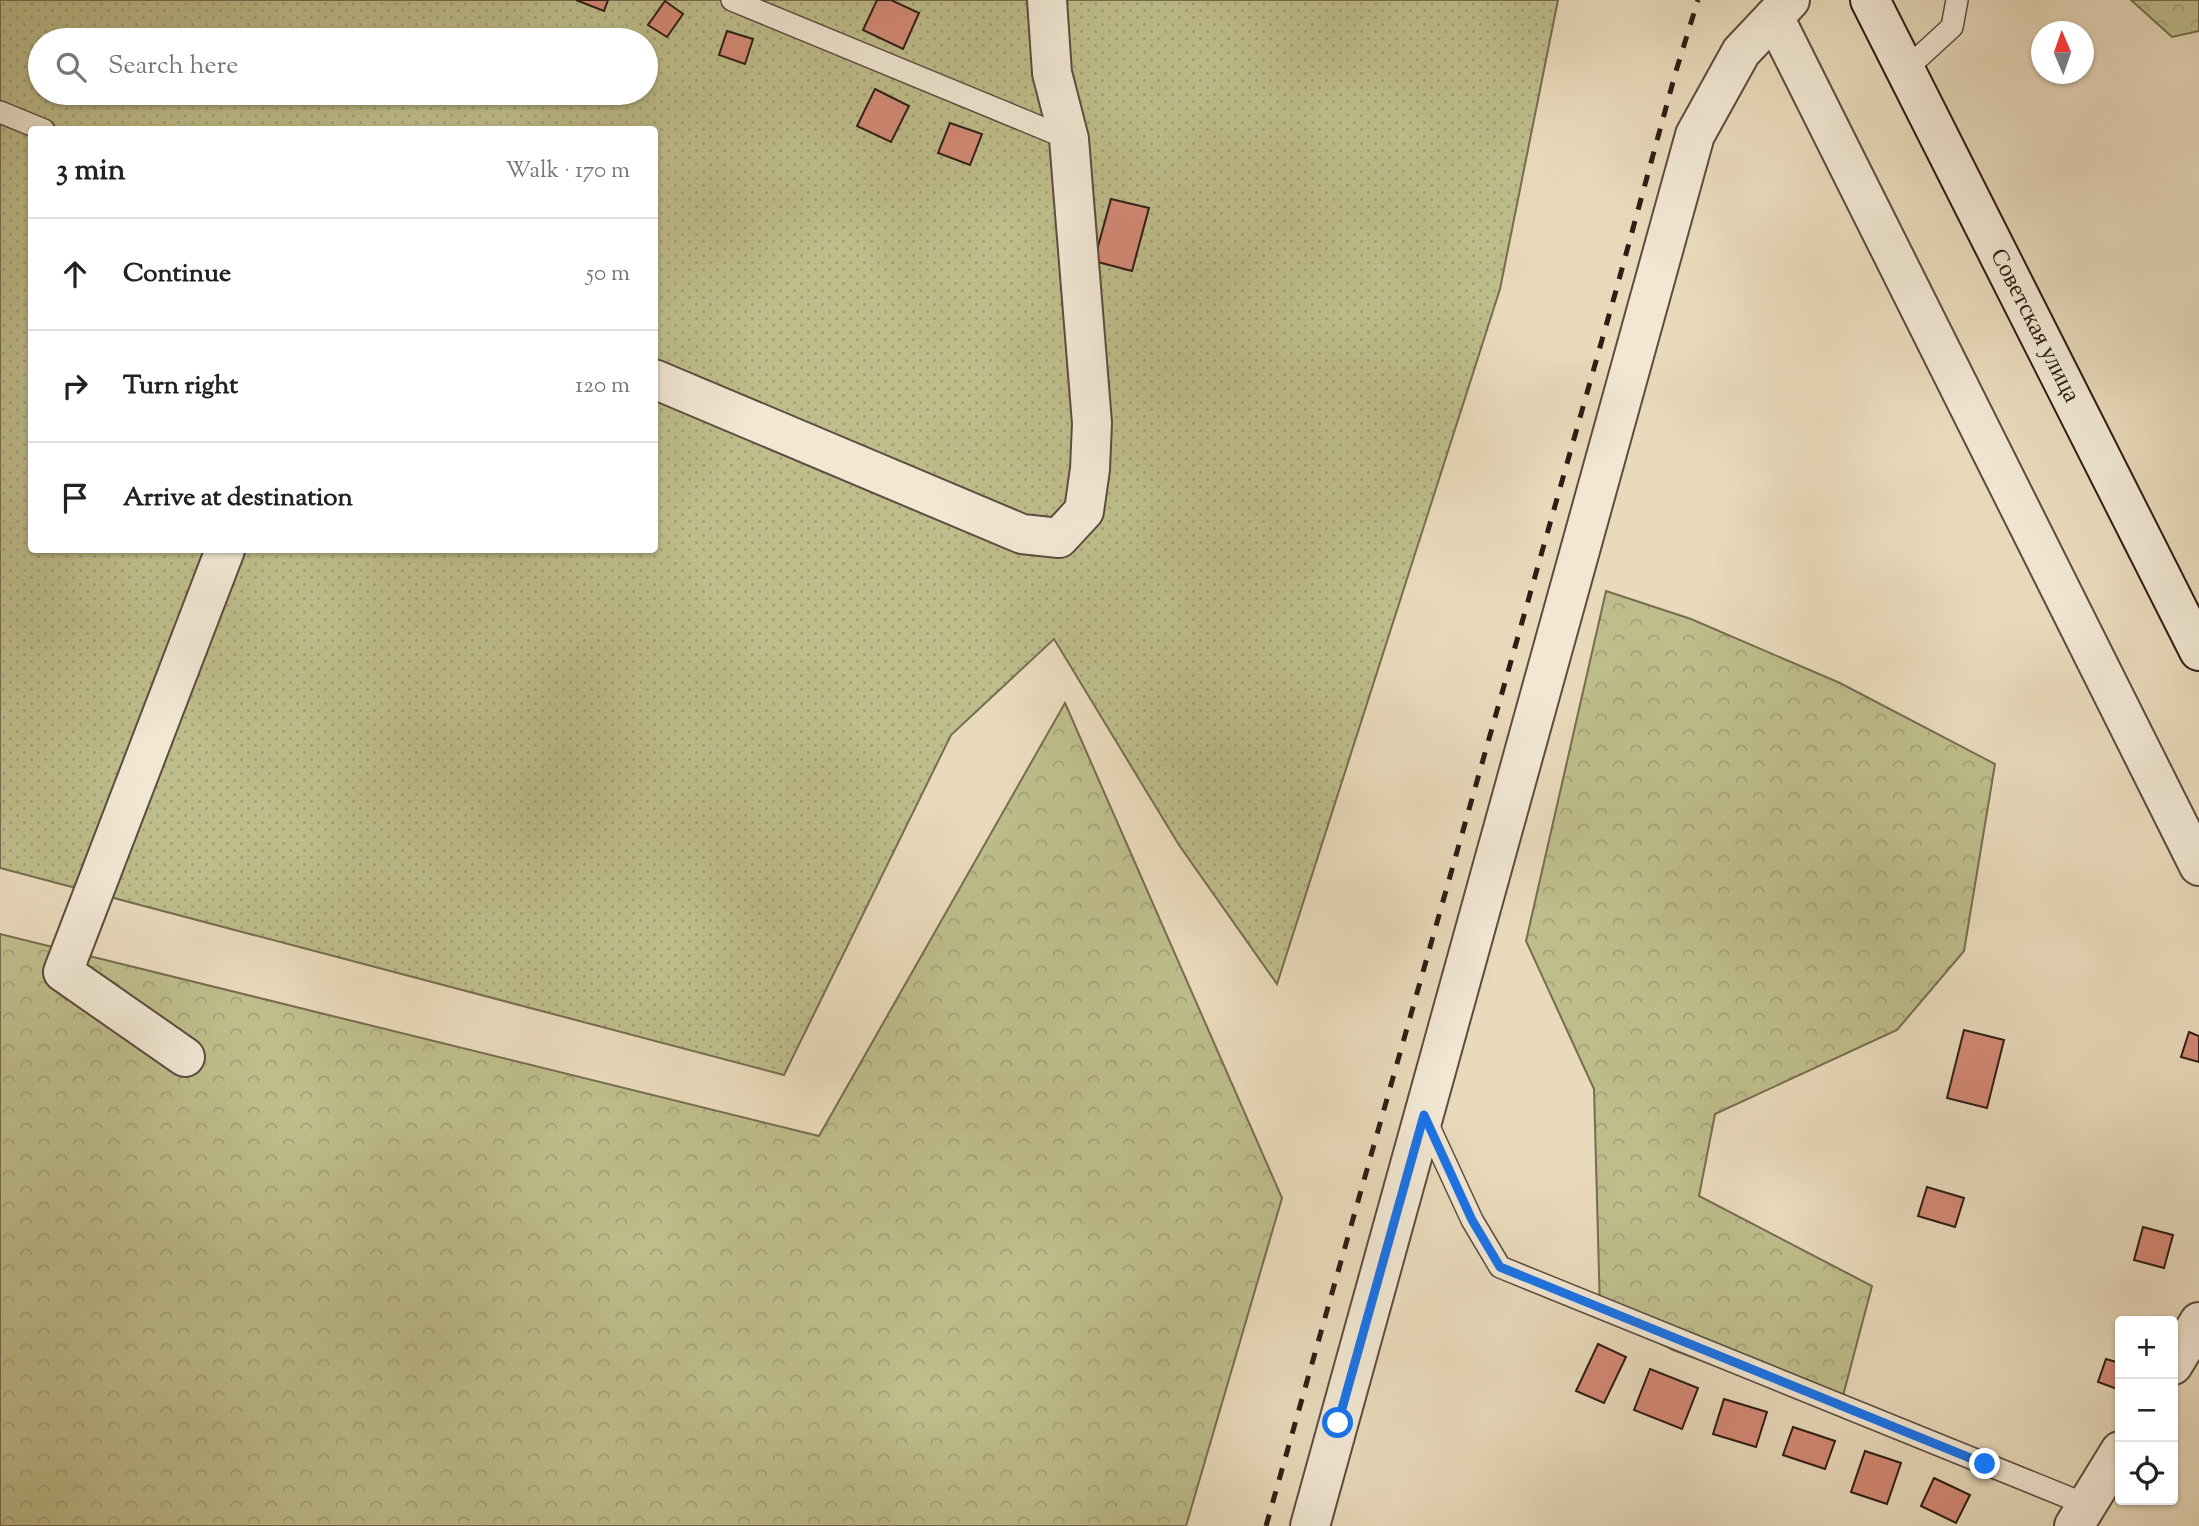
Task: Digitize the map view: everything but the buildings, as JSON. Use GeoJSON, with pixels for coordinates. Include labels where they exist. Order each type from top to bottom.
{"type":"FeatureCollection","features":[{"type":"Feature","properties":{"kind":"street"},"geometry":{"type":"LineString","coordinates":[[658,381],[1022,534],[1059,538],[1084,512],[1090,469],[1092,423],[1069,139],[1052,73],[1047,0]]}},
{"type":"Feature","properties":{"kind":"street","name":"Советская улица"},"geometry":{"type":"LineString","coordinates":[[1870,0],[2199,651]]}},
{"type":"Feature","properties":{"kind":"street"},"geometry":{"type":"LineString","coordinates":[[1310,1526],[1695,135],[1741,52],[1782,9],[2199,866]]}},
{"type":"Feature","properties":{"kind":"street"},"geometry":{"type":"LineString","coordinates":[[185,1057],[63,972],[224,553]]}},
{"type":"Feature","properties":{"kind":"street"},"geometry":{"type":"LineString","coordinates":[[2178,1357],[2199,1322]]}},
{"type":"Feature","properties":{"kind":"street"},"geometry":{"type":"LineString","coordinates":[[2081,1516],[2115,1459]]}},
{"type":"Feature","properties":{"kind":"lane"},"geometry":{"type":"LineString","coordinates":[[732,0],[1069,139]]}},
{"type":"Feature","properties":{"kind":"lane"},"geometry":{"type":"LineString","coordinates":[[1904,71],[1952,27],[1956,0]]}},
{"type":"Feature","properties":{"kind":"lane"},"geometry":{"type":"LineString","coordinates":[[0,112],[34,126]]}},
{"type":"Feature","properties":{"kind":"lane"},"geometry":{"type":"LineString","coordinates":[[1424,1115],[1472,1220],[1500,1267],[2081,1516]]}},
{"type":"Feature","properties":{"kind":"green space"},"geometry":{"type":"Polygon","coordinates":[[[0,0],[1558,0],[1500,289],[1277,984],[1179,845],[1054,639],[951,735],[784,1075],[0,868],[0,0]]]}},
{"type":"Feature","properties":{"kind":"green space"},"geometry":{"type":"Polygon","coordinates":[[[2131,0],[2199,0],[2199,31],[2172,37],[2131,0]]]}},
{"type":"Feature","properties":{"kind":"green space"},"geometry":{"type":"Polygon","coordinates":[[[1606,591],[1691,619],[1840,683],[1995,764],[1964,951],[1897,1030],[1715,1114],[1699,1196],[1872,1286],[1839,1411],[1673,1350],[1600,1311],[1594,1089],[1526,941],[1606,591]]]}},
{"type":"Feature","properties":{"kind":"green space"},"geometry":{"type":"Polygon","coordinates":[[[1065,703],[1282,1198],[1186,1526],[0,1526],[0,934],[819,1136],[1065,703]]]}},
{"type":"Feature","properties":{"kind":"railway"},"geometry":{"type":"LineString","coordinates":[[1266,1526],[1698,0]]}},
{"type":"Feature","properties":{"kind":"route"},"geometry":{"type":"LineString","coordinates":[[1338,1423],[1424,1115],[1472,1220],[1500,1267],[1985,1464]]}}]}
